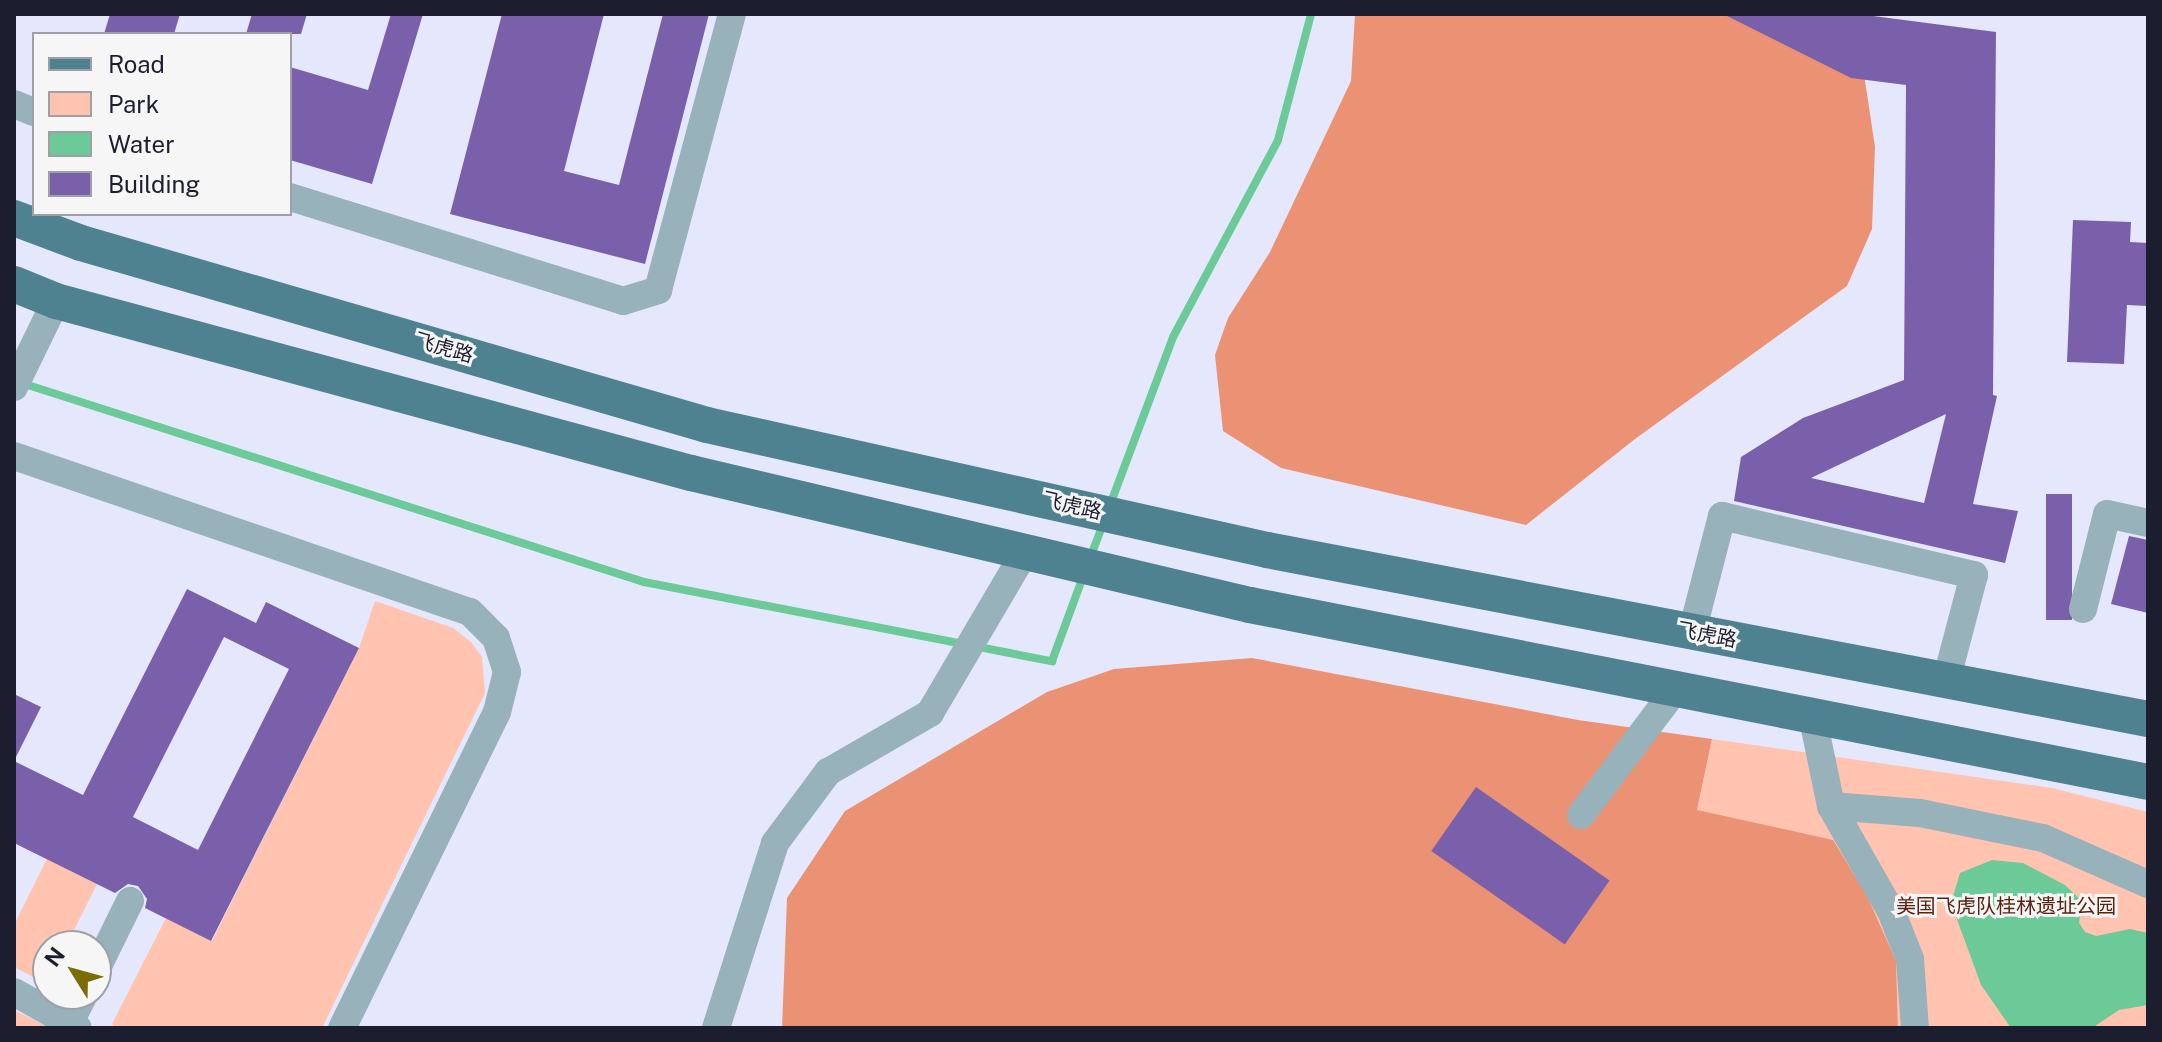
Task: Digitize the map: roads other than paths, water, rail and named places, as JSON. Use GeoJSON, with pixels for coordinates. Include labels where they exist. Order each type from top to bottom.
{"type":"FeatureCollection","features":[{"type":"Feature","properties":{"kind":"main road","name":"飞虎路"},"geometry":{"type":"LineString","coordinates":[[14,218],[96,247],[707,425],[1111,515],[1692,632],[2148,719]]}},
{"type":"Feature","properties":{"kind":"main road"},"geometry":{"type":"LineString","coordinates":[[14,284],[56,301],[691,473],[1025,552],[1674,691],[2148,782]]}},
{"type":"Feature","properties":{"kind":"street"},"geometry":{"type":"LineString","coordinates":[[292,198],[623,301],[658,290],[732,14]]}},
{"type":"Feature","properties":{"kind":"street"},"geometry":{"type":"LineString","coordinates":[[14,387],[56,301]]}},
{"type":"Feature","properties":{"kind":"street"},"geometry":{"type":"LineString","coordinates":[[14,456],[470,612],[496,638],[507,672],[497,712],[342,1028]]}},
{"type":"Feature","properties":{"kind":"street"},"geometry":{"type":"LineString","coordinates":[[2083,609],[2107,514],[2148,523]]}},
{"type":"Feature","properties":{"kind":"street"},"geometry":{"type":"LineString","coordinates":[[1692,632],[1722,516],[1974,575],[1946,681]]}},
{"type":"Feature","properties":{"kind":"street"},"geometry":{"type":"LineString","coordinates":[[716,1028],[775,843],[828,772],[930,713],[1025,552]]}},
{"type":"Feature","properties":{"kind":"street"},"geometry":{"type":"LineString","coordinates":[[1581,815],[1674,691]]}},
{"type":"Feature","properties":{"kind":"street"},"geometry":{"type":"LineString","coordinates":[[1813,719],[1831,806],[1891,911],[1910,959],[1915,1028]]}},
{"type":"Feature","properties":{"kind":"street"},"geometry":{"type":"LineString","coordinates":[[1831,806],[1920,813],[2043,838],[2148,884]]}},
{"type":"Feature","properties":{"kind":"street"},"geometry":{"type":"LineString","coordinates":[[112,938],[130,901]]}},
{"type":"Feature","properties":{"kind":"street"},"geometry":{"type":"LineString","coordinates":[[14,992],[74,1025]]}},
{"type":"Feature","properties":{"kind":"water"},"geometry":{"type":"Polygon","coordinates":[[[1992,860],[2023,863],[2065,885],[2082,901],[2079,923],[2085,932],[2096,936],[2130,929],[2148,933],[2148,1005],[2119,1010],[2092,1028],[2011,1028],[1981,985],[1951,903],[1960,873],[1992,860]]]}},
{"type":"Feature","properties":{"kind":"waterway"},"geometry":{"type":"LineString","coordinates":[[1110,505],[1173,337],[1278,140],[1311,14]]}},
{"type":"Feature","properties":{"kind":"waterway"},"geometry":{"type":"LineString","coordinates":[[31,386],[644,582],[1052,661],[1084,574]]}},
{"type":"Feature","properties":{"kind":"waterway"},"geometry":{"type":"LineString","coordinates":[[1090,558],[1104,522]]}},
{"type":"Feature","properties":{"kind":"park label","name":"美国飞虎队桂林遗址公园"},"geometry":{"type":"Point","coordinates":[2006,906]}}]}
